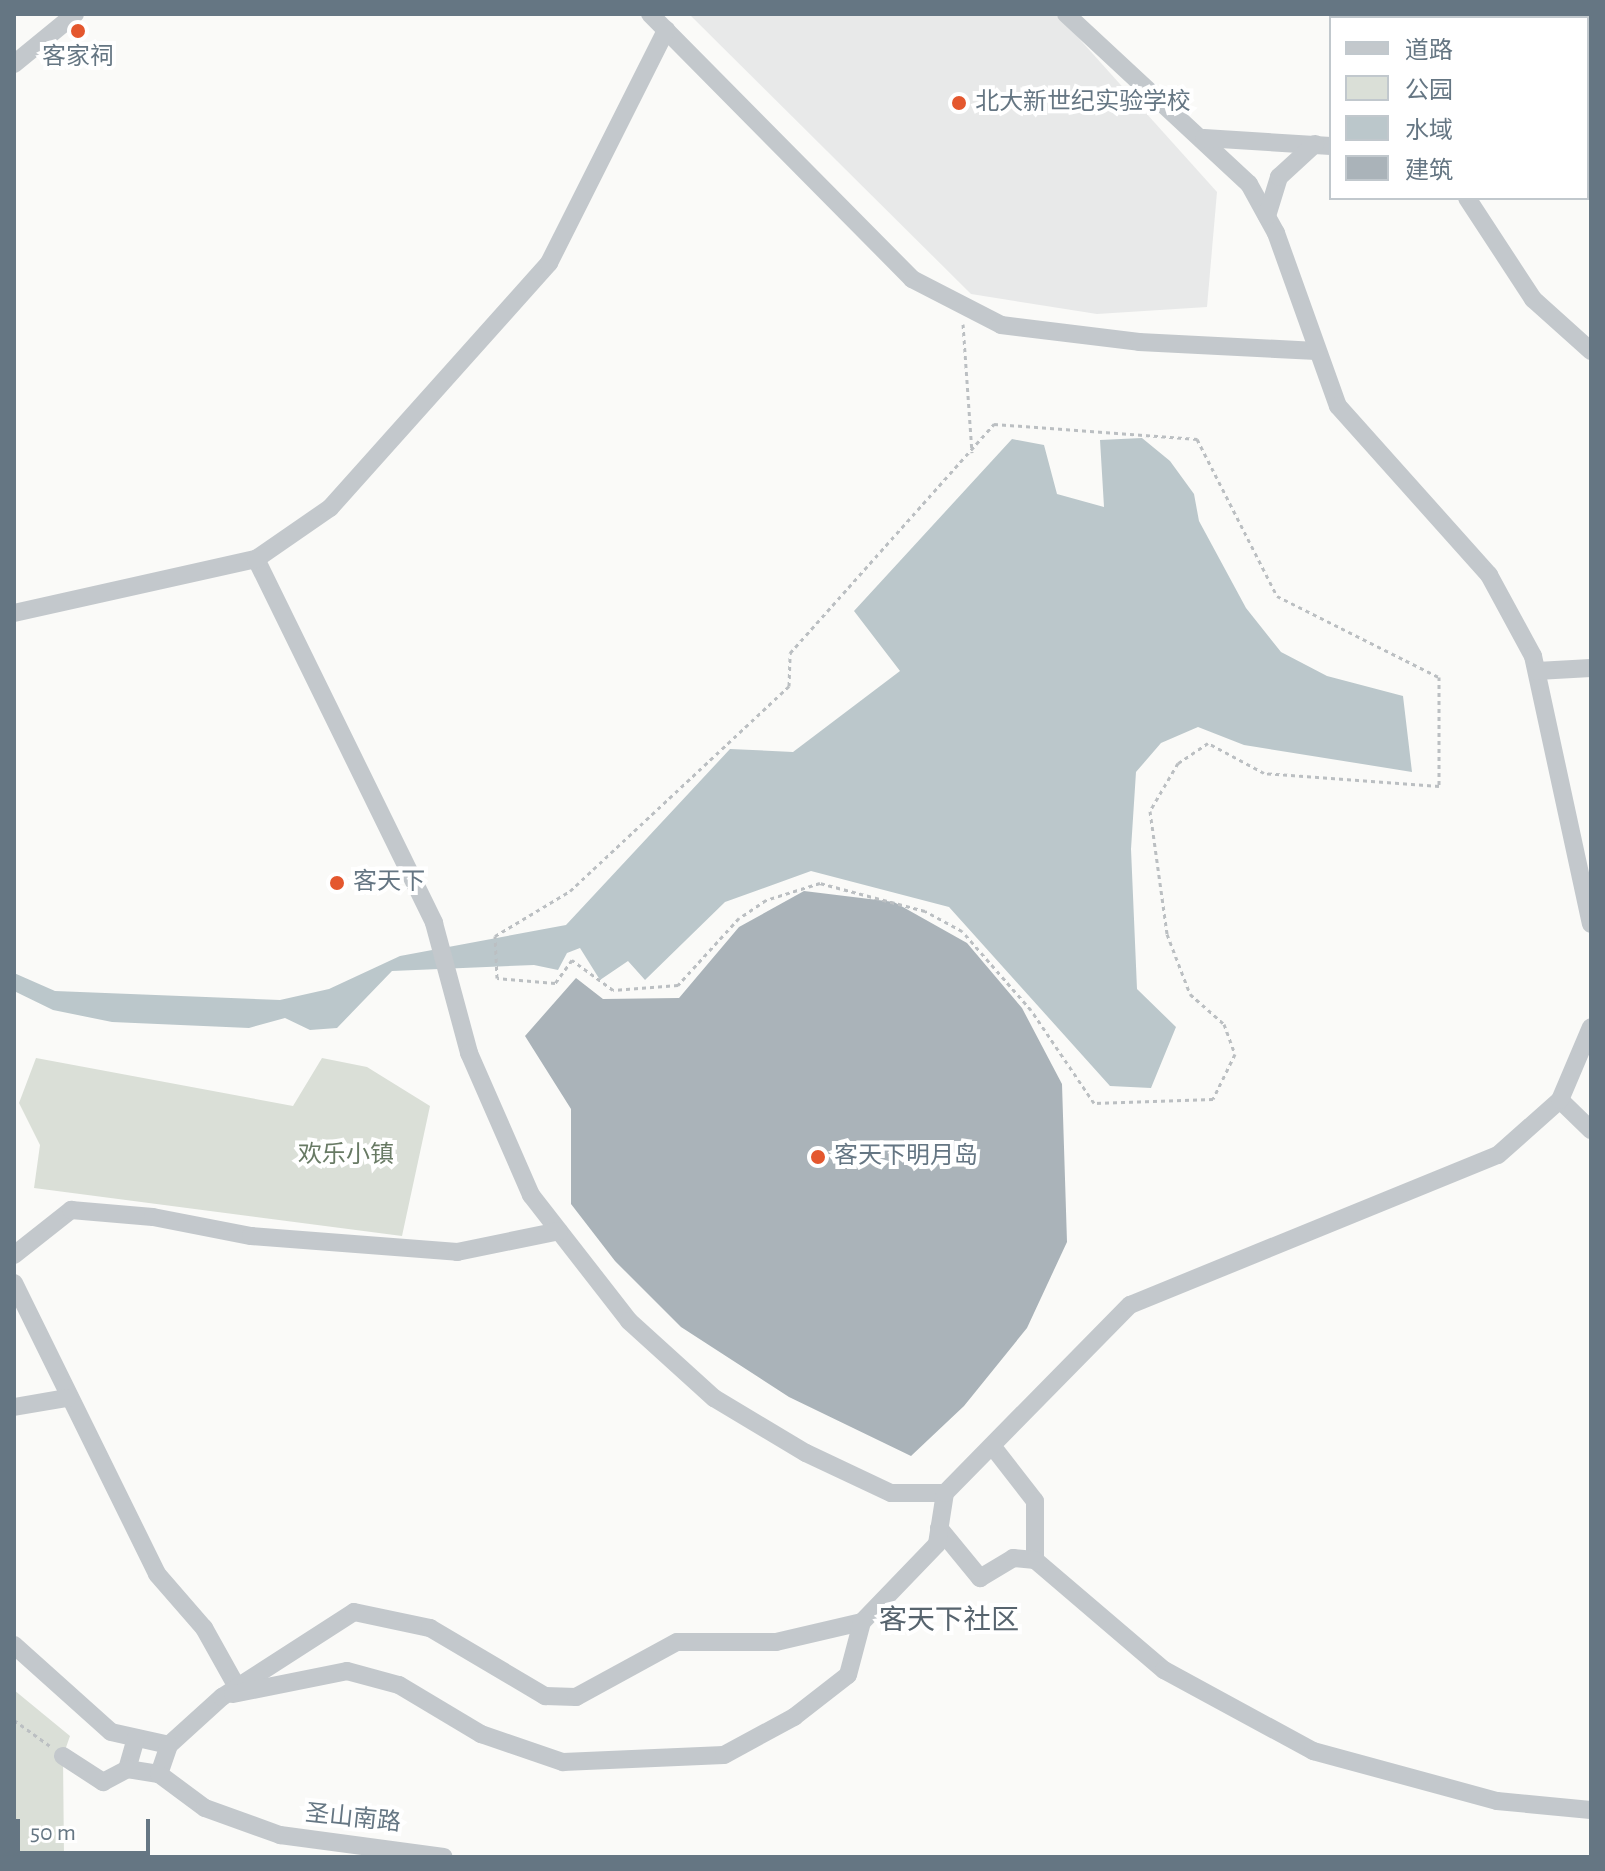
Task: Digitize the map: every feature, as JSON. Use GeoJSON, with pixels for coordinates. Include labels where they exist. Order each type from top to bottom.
{"type":"FeatureCollection","features":[{"type":"Feature","properties":{"kind":"street"},"geometry":{"type":"LineString","coordinates":[[14,64],[75,14]]}},
{"type":"Feature","properties":{"kind":"street"},"geometry":{"type":"LineString","coordinates":[[650,14],[912,279],[1001,325],[1139,342],[1317,351]]}},
{"type":"Feature","properties":{"kind":"street"},"geometry":{"type":"LineString","coordinates":[[1066,14],[1204,138],[1249,184],[1267,216],[1338,406],[1489,575],[1537,671],[1591,924]]}},
{"type":"Feature","properties":{"kind":"street"},"geometry":{"type":"LineString","coordinates":[[14,613],[256,559],[330,508],[549,263],[666,30]]}},
{"type":"Feature","properties":{"kind":"street"},"geometry":{"type":"LineString","coordinates":[[1204,138],[1323,145]]}},
{"type":"Feature","properties":{"kind":"street"},"geometry":{"type":"LineString","coordinates":[[1267,216],[1279,177],[1323,145]]}},
{"type":"Feature","properties":{"kind":"street"},"geometry":{"type":"LineString","coordinates":[[1468,200],[1533,299],[1591,351]]}},
{"type":"Feature","properties":{"kind":"street"},"geometry":{"type":"LineString","coordinates":[[256,559],[434,923],[469,1053],[507,1148],[559,1231],[629,1321],[714,1398],[806,1453],[891,1493],[945,1493]]}},
{"type":"Feature","properties":{"kind":"street"},"geometry":{"type":"LineString","coordinates":[[1537,671],[1591,668]]}},
{"type":"Feature","properties":{"kind":"street"},"geometry":{"type":"LineString","coordinates":[[229,1692],[347,1671],[399,1685],[481,1734],[563,1762],[724,1755],[794,1717],[848,1675],[862,1622],[937,1544],[945,1493],[1130,1305],[1498,1155],[1560,1100],[1591,1027]]}},
{"type":"Feature","properties":{"kind":"street"},"geometry":{"type":"LineString","coordinates":[[1560,1100],[1591,1130]]}},
{"type":"Feature","properties":{"kind":"street"},"geometry":{"type":"LineString","coordinates":[[14,1255],[71,1210],[153,1217],[251,1236],[457,1252],[559,1231]]}},
{"type":"Feature","properties":{"kind":"street"},"geometry":{"type":"LineString","coordinates":[[14,1283],[67,1398],[157,1574],[204,1628],[229,1692]]}},
{"type":"Feature","properties":{"kind":"street"},"geometry":{"type":"LineString","coordinates":[[14,1407],[67,1398]]}},
{"type":"Feature","properties":{"kind":"street"},"geometry":{"type":"LineString","coordinates":[[993,1447],[1035,1501],[1035,1560]]}},
{"type":"Feature","properties":{"kind":"street"},"geometry":{"type":"LineString","coordinates":[[939,1528],[980,1578],[1013,1558],[1035,1560],[1164,1670],[1313,1751],[1497,1801],[1591,1810]]}},
{"type":"Feature","properties":{"kind":"street"},"geometry":{"type":"LineString","coordinates":[[63,1756],[103,1782],[127,1769],[159,1774],[169,1745],[229,1692],[354,1612],[430,1628],[545,1696],[576,1697],[677,1642],[776,1642],[862,1622]]}},
{"type":"Feature","properties":{"kind":"street"},"geometry":{"type":"LineString","coordinates":[[14,1645],[111,1732],[169,1745]]}},
{"type":"Feature","properties":{"kind":"street"},"geometry":{"type":"LineString","coordinates":[[127,1769],[136,1738]]}},
{"type":"Feature","properties":{"kind":"street","name":"圣山南路"},"geometry":{"type":"LineString","coordinates":[[159,1774],[205,1808],[280,1835],[444,1857]]}},
{"type":"Feature","properties":{"kind":"path"},"geometry":{"type":"LineString","coordinates":[[962,305],[972,455],[790,653],[789,686],[570,891],[495,936],[497,978],[555,983],[572,960],[613,990],[678,985],[739,918],[766,900],[820,883],[925,911],[962,931],[1031,1010],[1094,1103],[1213,1099],[1235,1054],[1224,1024],[1190,994],[1167,934],[1150,811],[1178,763],[1208,743],[1264,773],[1439,786],[1439,677],[1277,596],[1197,439],[994,424],[972,455]]}},
{"type":"Feature","properties":{"kind":"path"},"geometry":{"type":"LineString","coordinates":[[14,1720],[63,1756]]}},
{"type":"Feature","properties":{"kind":"shaded area","name":"北大新世纪实验学校"},"geometry":{"type":"Polygon","coordinates":[[[689,14],[1057,14],[1217,192],[1207,307],[1097,314],[971,294],[689,14]]]}},
{"type":"Feature","properties":{"kind":"green space","name":"欢乐小镇"},"geometry":{"type":"Polygon","coordinates":[[[36,1058],[293,1106],[322,1058],[367,1067],[430,1106],[402,1236],[34,1188],[40,1145],[19,1103],[36,1058]]]}},
{"type":"Feature","properties":{"kind":"green space"},"geometry":{"type":"Polygon","coordinates":[[[14,1690],[70,1736],[63,1756],[64,1857],[14,1857],[14,1690]]]}},
{"type":"Feature","properties":{"kind":"water"},"geometry":{"type":"Polygon","coordinates":[[[1142,438],[1170,461],[1194,494],[1199,521],[1246,608],[1281,652],[1327,676],[1403,696],[1412,772],[1244,745],[1198,727],[1161,743],[1136,772],[1131,849],[1137,989],[1176,1027],[1151,1088],[1110,1086],[949,907],[811,871],[725,902],[645,980],[628,961],[600,980],[580,948],[567,953],[558,970],[534,965],[392,971],[337,1028],[310,1030],[285,1018],[249,1028],[112,1022],[53,1010],[14,991],[14,973],[55,991],[280,1000],[329,989],[400,956],[566,925],[730,749],[793,752],[900,671],[854,611],[1012,439],[1044,445],[1057,494],[1104,507],[1100,440],[1142,438]]]}},
{"type":"Feature","properties":{"kind":"building","name":"客天下明月岛"},"geometry":{"type":"Polygon","coordinates":[[[804,891],[894,902],[967,943],[1022,1008],[1062,1084],[1067,1242],[1027,1328],[964,1406],[911,1456],[789,1397],[681,1327],[615,1261],[571,1204],[571,1109],[525,1036],[576,978],[603,999],[679,998],[739,927],[804,891]]]}},
{"type":"Feature","properties":{"kind":"place","name":"客家祠"},"geometry":{"type":"Point","coordinates":[78,31]}},
{"type":"Feature","properties":{"kind":"place","name":"北大新世纪实验学校"},"geometry":{"type":"Point","coordinates":[959,103]}},
{"type":"Feature","properties":{"kind":"place","name":"客天下"},"geometry":{"type":"Point","coordinates":[337,883]}},
{"type":"Feature","properties":{"kind":"place","name":"客天下明月岛"},"geometry":{"type":"Point","coordinates":[818,1157]}},
{"type":"Feature","properties":{"kind":"district","name":"客天下社区"},"geometry":{"type":"Point","coordinates":[949,1621]}}]}
